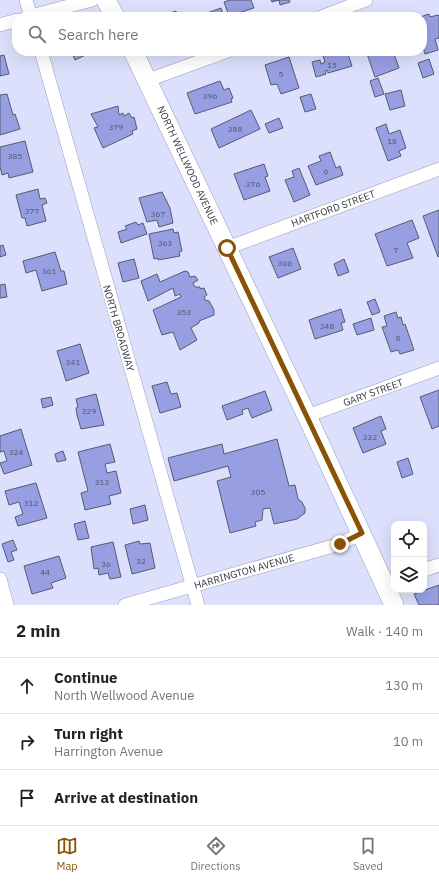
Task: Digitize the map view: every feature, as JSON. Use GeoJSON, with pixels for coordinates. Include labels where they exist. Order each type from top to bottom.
{"type":"FeatureCollection","features":[{"type":"Feature","properties":{"kind":"main road"},"geometry":{"type":"LineString","coordinates":[[106,0],[112,12]]}},
{"type":"Feature","properties":{"kind":"main road","name":"NORTH WELLWOOD AVENUE"},"geometry":{"type":"LineString","coordinates":[[136,56],[362,533],[389,582],[394,605]]}},
{"type":"Feature","properties":{"kind":"street"},"geometry":{"type":"LineString","coordinates":[[26,0],[29,12]]}},
{"type":"Feature","properties":{"kind":"street"},"geometry":{"type":"LineString","coordinates":[[48,12],[92,0]]}},
{"type":"Feature","properties":{"kind":"street"},"geometry":{"type":"LineString","coordinates":[[334,12],[366,0]]}},
{"type":"Feature","properties":{"kind":"street"},"geometry":{"type":"LineString","coordinates":[[0,25],[12,21]]}},
{"type":"Feature","properties":{"kind":"street","name":"NORTH BROADWAY"},"geometry":{"type":"LineString","coordinates":[[42,56],[198,605]]}},
{"type":"Feature","properties":{"kind":"street"},"geometry":{"type":"LineString","coordinates":[[148,80],[214,56]]}},
{"type":"Feature","properties":{"kind":"street","name":"HARTFORD STREET"},"geometry":{"type":"LineString","coordinates":[[227,248],[439,169]]}},
{"type":"Feature","properties":{"kind":"street","name":"GARY STREET"},"geometry":{"type":"LineString","coordinates":[[307,416],[439,368]]}},
{"type":"Feature","properties":{"kind":"street","name":"HARRINGTON AVENUE"},"geometry":{"type":"LineString","coordinates":[[125,605],[340,544],[362,533]]}},
{"type":"Feature","properties":{"kind":"street"},"geometry":{"type":"LineString","coordinates":[[427,569],[439,565]]}},
{"type":"Feature","properties":{"kind":"street"},"geometry":{"type":"LineString","coordinates":[[0,579],[7,605]]}},
{"type":"Feature","properties":{"kind":"building"},"geometry":{"type":"Polygon","coordinates":[[[230,0],[251,0],[254,8],[242,12],[228,12],[224,2],[230,0]]]}},
{"type":"Feature","properties":{"kind":"building"},"geometry":{"type":"Polygon","coordinates":[[[279,0],[289,0],[290,2],[280,5],[279,0]]]}},
{"type":"Feature","properties":{"kind":"building"},"geometry":{"type":"Polygon","coordinates":[[[221,8],[222,12],[210,12],[221,8]]]}},
{"type":"Feature","properties":{"kind":"building"},"geometry":{"type":"Polygon","coordinates":[[[429,14],[430,17],[439,16],[439,38],[435,39],[438,50],[427,53],[427,15],[429,14]]]}},
{"type":"Feature","properties":{"kind":"building"},"geometry":{"type":"Polygon","coordinates":[[[4,55],[9,74],[0,76],[0,56],[4,55]]]}},
{"type":"Feature","properties":{"kind":"building"},"geometry":{"type":"Polygon","coordinates":[[[73,56],[83,56],[75,60],[73,56]]]}},
{"type":"Feature","properties":{"kind":"building"},"geometry":{"type":"Polygon","coordinates":[[[323,56],[349,56],[352,66],[328,73],[327,70],[325,71],[326,74],[316,77],[312,62],[320,60],[321,64],[325,62],[323,56]]]}},
{"type":"Feature","properties":{"kind":"building"},"geometry":{"type":"Polygon","coordinates":[[[368,56],[395,56],[399,68],[375,77],[368,56]]]}},
{"type":"Feature","properties":{"kind":"building"},"geometry":{"type":"Polygon","coordinates":[[[289,57],[299,88],[281,94],[277,84],[271,85],[265,65],[289,57]]]}},
{"type":"Feature","properties":{"kind":"building"},"geometry":{"type":"Polygon","coordinates":[[[429,59],[434,74],[423,78],[418,63],[429,59]]]}},
{"type":"Feature","properties":{"kind":"building"},"geometry":{"type":"Polygon","coordinates":[[[378,78],[384,94],[375,97],[370,81],[378,78]]]}},
{"type":"Feature","properties":{"kind":"building"},"geometry":{"type":"Polygon","coordinates":[[[220,81],[224,90],[229,88],[233,98],[231,99],[232,102],[195,114],[187,93],[220,81]]]}},
{"type":"Feature","properties":{"kind":"building"},"geometry":{"type":"Polygon","coordinates":[[[401,90],[405,106],[390,110],[385,94],[401,90]]]}},
{"type":"Feature","properties":{"kind":"building"},"geometry":{"type":"Polygon","coordinates":[[[7,94],[13,115],[15,114],[20,129],[0,135],[0,95],[7,94]]]}},
{"type":"Feature","properties":{"kind":"building"},"geometry":{"type":"Polygon","coordinates":[[[311,94],[316,109],[305,112],[300,97],[311,94]]]}},
{"type":"Feature","properties":{"kind":"building"},"geometry":{"type":"Polygon","coordinates":[[[118,106],[119,115],[123,113],[124,116],[129,113],[132,118],[134,117],[137,129],[132,131],[133,134],[103,148],[94,128],[98,127],[91,114],[118,106]]]}},
{"type":"Feature","properties":{"kind":"building"},"geometry":{"type":"Polygon","coordinates":[[[251,110],[260,129],[219,148],[211,129],[251,110]]]}},
{"type":"Feature","properties":{"kind":"building"},"geometry":{"type":"Polygon","coordinates":[[[279,118],[283,128],[269,133],[265,124],[279,118]]]}},
{"type":"Feature","properties":{"kind":"building"},"geometry":{"type":"Polygon","coordinates":[[[386,124],[389,134],[400,130],[406,148],[399,151],[401,156],[388,161],[376,128],[386,124]]]}},
{"type":"Feature","properties":{"kind":"building"},"geometry":{"type":"Polygon","coordinates":[[[25,141],[33,172],[9,178],[8,173],[2,175],[0,166],[0,147],[25,141]]]}},
{"type":"Feature","properties":{"kind":"building"},"geometry":{"type":"Polygon","coordinates":[[[330,152],[336,168],[340,166],[343,175],[316,185],[308,166],[321,161],[319,156],[330,152]]]}},
{"type":"Feature","properties":{"kind":"building"},"geometry":{"type":"Polygon","coordinates":[[[264,164],[268,176],[265,177],[270,191],[244,200],[234,174],[264,164]]]}},
{"type":"Feature","properties":{"kind":"building"},"geometry":{"type":"Polygon","coordinates":[[[299,168],[310,195],[294,202],[285,180],[294,177],[292,171],[299,168]]]}},
{"type":"Feature","properties":{"kind":"building"},"geometry":{"type":"Polygon","coordinates":[[[38,189],[40,199],[45,198],[47,203],[42,205],[46,221],[27,226],[25,218],[22,218],[16,195],[38,189]]]}},
{"type":"Feature","properties":{"kind":"building"},"geometry":{"type":"Polygon","coordinates":[[[162,192],[170,208],[173,223],[159,227],[157,220],[147,222],[139,198],[162,192]]]}},
{"type":"Feature","properties":{"kind":"building"},"geometry":{"type":"Polygon","coordinates":[[[439,210],[439,256],[438,257],[423,216],[439,210]]]}},
{"type":"Feature","properties":{"kind":"building"},"geometry":{"type":"Polygon","coordinates":[[[412,220],[419,238],[407,243],[413,258],[387,266],[375,234],[412,220]]]}},
{"type":"Feature","properties":{"kind":"building"},"geometry":{"type":"Polygon","coordinates":[[[136,222],[138,225],[143,223],[147,234],[121,243],[118,232],[127,229],[125,226],[136,222]]]}},
{"type":"Feature","properties":{"kind":"building"},"geometry":{"type":"Polygon","coordinates":[[[173,229],[174,233],[178,232],[182,251],[179,252],[180,256],[158,260],[158,258],[154,259],[149,234],[173,229]]]}},
{"type":"Feature","properties":{"kind":"building"},"geometry":{"type":"Polygon","coordinates":[[[3,245],[6,255],[0,257],[0,246],[3,245]]]}},
{"type":"Feature","properties":{"kind":"building"},"geometry":{"type":"Polygon","coordinates":[[[293,248],[301,269],[278,278],[269,257],[293,248]]]}},
{"type":"Feature","properties":{"kind":"building"},"geometry":{"type":"Polygon","coordinates":[[[55,252],[61,271],[64,271],[67,284],[42,291],[36,270],[26,273],[23,261],[55,252]]]}},
{"type":"Feature","properties":{"kind":"building"},"geometry":{"type":"Polygon","coordinates":[[[134,259],[139,278],[123,282],[118,263],[134,259]]]}},
{"type":"Feature","properties":{"kind":"building"},"geometry":{"type":"Polygon","coordinates":[[[344,259],[349,272],[338,276],[334,264],[344,259]]]}},
{"type":"Feature","properties":{"kind":"building"},"geometry":{"type":"Polygon","coordinates":[[[185,271],[188,272],[190,277],[195,276],[198,280],[193,283],[195,287],[200,287],[200,289],[204,288],[207,295],[204,297],[205,300],[209,301],[214,310],[214,315],[199,321],[199,323],[191,328],[197,340],[180,350],[173,332],[162,335],[153,310],[181,297],[180,294],[175,296],[173,288],[148,301],[141,281],[157,274],[160,282],[185,271]]]}},
{"type":"Feature","properties":{"kind":"building"},"geometry":{"type":"Polygon","coordinates":[[[5,284],[7,297],[0,298],[0,285],[5,284]]]}},
{"type":"Feature","properties":{"kind":"building"},"geometry":{"type":"Polygon","coordinates":[[[375,299],[380,312],[372,315],[367,302],[375,299]]]}},
{"type":"Feature","properties":{"kind":"building"},"geometry":{"type":"Polygon","coordinates":[[[341,309],[345,322],[341,323],[343,330],[315,339],[309,320],[341,309]]]}},
{"type":"Feature","properties":{"kind":"building"},"geometry":{"type":"Polygon","coordinates":[[[396,312],[398,318],[401,317],[403,325],[405,324],[414,350],[400,354],[398,350],[391,352],[382,327],[387,326],[384,316],[396,312]]]}},
{"type":"Feature","properties":{"kind":"building"},"geometry":{"type":"Polygon","coordinates":[[[371,318],[374,330],[357,335],[353,324],[371,318]]]}},
{"type":"Feature","properties":{"kind":"building"},"geometry":{"type":"Polygon","coordinates":[[[80,344],[89,373],[66,381],[57,351],[80,344]]]}},
{"type":"Feature","properties":{"kind":"building"},"geometry":{"type":"Polygon","coordinates":[[[167,382],[171,394],[177,393],[181,407],[160,413],[152,386],[167,382]]]}},
{"type":"Feature","properties":{"kind":"building"},"geometry":{"type":"Polygon","coordinates":[[[439,390],[439,426],[432,429],[420,397],[439,390]]]}},
{"type":"Feature","properties":{"kind":"building"},"geometry":{"type":"Polygon","coordinates":[[[265,391],[272,410],[252,418],[248,408],[242,410],[243,414],[227,420],[222,406],[265,391]]]}},
{"type":"Feature","properties":{"kind":"building"},"geometry":{"type":"Polygon","coordinates":[[[96,394],[104,425],[81,429],[77,415],[76,408],[78,407],[76,399],[96,394]]]}},
{"type":"Feature","properties":{"kind":"building"},"geometry":{"type":"Polygon","coordinates":[[[51,397],[53,405],[43,408],[41,399],[51,397]]]}},
{"type":"Feature","properties":{"kind":"building"},"geometry":{"type":"Polygon","coordinates":[[[381,416],[386,429],[381,431],[386,444],[363,453],[353,428],[381,416]]]}},
{"type":"Feature","properties":{"kind":"building"},"geometry":{"type":"Polygon","coordinates":[[[21,429],[32,465],[4,474],[0,463],[7,461],[4,451],[0,452],[0,436],[21,429]]]}},
{"type":"Feature","properties":{"kind":"building"},"geometry":{"type":"Polygon","coordinates":[[[277,439],[289,486],[295,485],[298,499],[302,502],[305,508],[305,513],[297,519],[274,524],[270,508],[263,509],[262,520],[255,522],[256,526],[230,533],[217,481],[231,477],[228,466],[174,481],[168,458],[222,444],[224,454],[277,439]]]}},
{"type":"Feature","properties":{"kind":"building"},"geometry":{"type":"Polygon","coordinates":[[[110,444],[115,462],[105,464],[107,473],[116,471],[121,493],[109,496],[111,504],[85,510],[81,493],[88,491],[78,452],[110,444]]]}},
{"type":"Feature","properties":{"kind":"building"},"geometry":{"type":"Polygon","coordinates":[[[63,451],[66,460],[57,462],[55,454],[63,451]]]}},
{"type":"Feature","properties":{"kind":"building"},"geometry":{"type":"Polygon","coordinates":[[[408,458],[413,474],[402,478],[397,462],[408,458]]]}},
{"type":"Feature","properties":{"kind":"building"},"geometry":{"type":"Polygon","coordinates":[[[36,483],[47,518],[18,526],[15,517],[23,514],[19,502],[9,505],[5,491],[36,483]]]}},
{"type":"Feature","properties":{"kind":"building"},"geometry":{"type":"Polygon","coordinates":[[[145,505],[148,520],[133,524],[130,509],[145,505]]]}},
{"type":"Feature","properties":{"kind":"building"},"geometry":{"type":"Polygon","coordinates":[[[85,521],[89,538],[78,540],[74,524],[85,521]]]}},
{"type":"Feature","properties":{"kind":"building"},"geometry":{"type":"Polygon","coordinates":[[[13,540],[17,550],[11,552],[14,560],[8,562],[2,544],[13,540]]]}},
{"type":"Feature","properties":{"kind":"building"},"geometry":{"type":"Polygon","coordinates":[[[139,541],[140,544],[150,543],[155,568],[132,574],[125,545],[139,541]]]}},
{"type":"Feature","properties":{"kind":"building"},"geometry":{"type":"Polygon","coordinates":[[[113,542],[121,577],[110,579],[108,573],[99,575],[98,568],[94,569],[91,547],[113,542]]]}},
{"type":"Feature","properties":{"kind":"building"},"geometry":{"type":"Polygon","coordinates":[[[59,556],[66,578],[51,583],[53,588],[32,594],[24,566],[59,556]]]}},
{"type":"Feature","properties":{"kind":"building"},"geometry":{"type":"Polygon","coordinates":[[[439,585],[439,605],[419,605],[414,594],[427,593],[427,589],[439,585]]]}},
{"type":"Feature","properties":{"kind":"route"},"geometry":{"type":"LineString","coordinates":[[227,248],[362,533],[340,544]]}}]}
